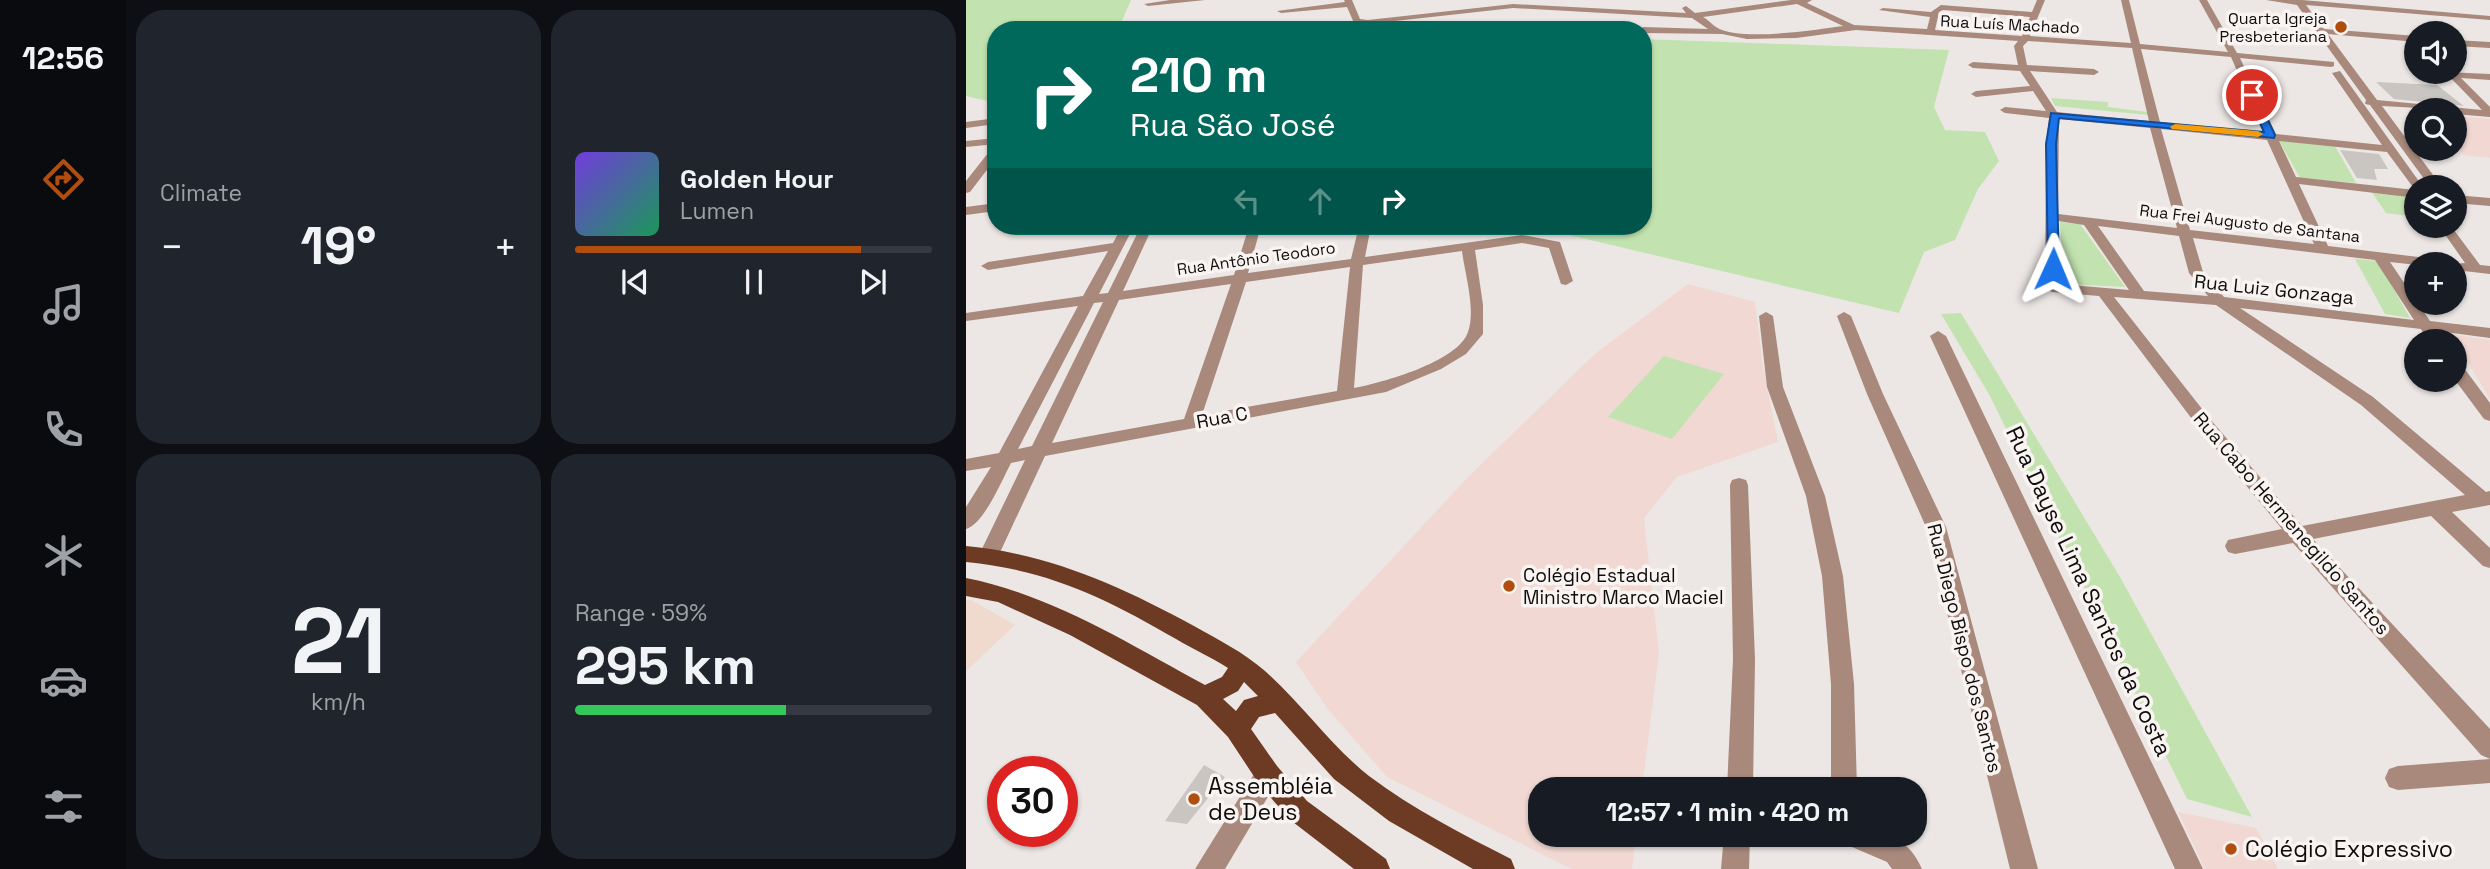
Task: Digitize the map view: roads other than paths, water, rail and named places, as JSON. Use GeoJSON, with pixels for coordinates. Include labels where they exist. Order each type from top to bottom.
{"type":"FeatureCollection","features":[{"type":"Feature","properties":{"kind":"main road"},"geometry":{"type":"LineString","coordinates":[[978,555],[1053,568],[1097,584],[1242,666],[1280,701],[1323,750],[1363,786],[1448,842],[1501,869]]}},
{"type":"Feature","properties":{"kind":"main road"},"geometry":{"type":"LineString","coordinates":[[966,587],[1001,594],[1077,628],[1205,697],[1237,729],[1268,775],[1298,810],[1376,869]]}},
{"type":"Feature","properties":{"kind":"main road"},"geometry":{"type":"LineString","coordinates":[[1205,697],[1230,684],[1242,666]]}},
{"type":"Feature","properties":{"kind":"main road"},"geometry":{"type":"LineString","coordinates":[[1237,729],[1252,708],[1280,701]]}},
{"type":"Feature","properties":{"kind":"street"},"geometry":{"type":"LineString","coordinates":[[1148,4],[1201,0]]}},
{"type":"Feature","properties":{"kind":"street"},"geometry":{"type":"LineString","coordinates":[[1277,0],[1281,13],[1349,2],[1357,21],[1513,6],[1693,16],[1801,0],[1835,21],[1856,27]]}},
{"type":"Feature","properties":{"kind":"street"},"geometry":{"type":"LineString","coordinates":[[1513,6],[1526,0]]}},
{"type":"Feature","properties":{"kind":"street"},"geometry":{"type":"LineString","coordinates":[[1732,0],[1745,9]]}},
{"type":"Feature","properties":{"kind":"street"},"geometry":{"type":"LineString","coordinates":[[2041,0],[2025,39],[2019,42],[2018,46],[2023,68],[2054,115],[2051,144],[2053,217]]}},
{"type":"Feature","properties":{"kind":"street"},"geometry":{"type":"LineString","coordinates":[[2125,0],[2155,125],[2196,273],[2220,301],[2383,412],[2486,498]]}},
{"type":"Feature","properties":{"kind":"street"},"geometry":{"type":"LineString","coordinates":[[2203,0],[2234,55],[2323,249]]}},
{"type":"Feature","properties":{"kind":"street"},"geometry":{"type":"LineString","coordinates":[[2270,0],[2490,18]]}},
{"type":"Feature","properties":{"kind":"street"},"geometry":{"type":"LineString","coordinates":[[2296,3],[2427,175]]}},
{"type":"Feature","properties":{"kind":"street"},"geometry":{"type":"LineString","coordinates":[[2296,3],[2331,64],[2408,175]]}},
{"type":"Feature","properties":{"kind":"street"},"geometry":{"type":"LineString","coordinates":[[1930,34],[1936,9],[1944,7],[2035,15]]}},
{"type":"Feature","properties":{"kind":"street"},"geometry":{"type":"LineString","coordinates":[[1686,8],[1693,16]]}},
{"type":"Feature","properties":{"kind":"street"},"geometry":{"type":"LineString","coordinates":[[1883,10],[1935,15]]}},
{"type":"Feature","properties":{"kind":"street","name":"Rua Luís Machado"},"geometry":{"type":"LineString","coordinates":[[1693,16],[1721,33],[1776,36],[1856,27],[2137,46],[2331,64]]}},
{"type":"Feature","properties":{"kind":"street"},"geometry":{"type":"LineString","coordinates":[[1401,17],[1473,21]]}},
{"type":"Feature","properties":{"kind":"street"},"geometry":{"type":"LineString","coordinates":[[1652,30],[1721,33]]}},
{"type":"Feature","properties":{"kind":"street"},"geometry":{"type":"LineString","coordinates":[[2320,31],[2404,38]]}},
{"type":"Feature","properties":{"kind":"street"},"geometry":{"type":"LineString","coordinates":[[2467,44],[2490,46]]}},
{"type":"Feature","properties":{"kind":"street"},"geometry":{"type":"LineString","coordinates":[[1973,65],[2094,72]]}},
{"type":"Feature","properties":{"kind":"street"},"geometry":{"type":"LineString","coordinates":[[2467,75],[2490,77]]}},
{"type":"Feature","properties":{"kind":"street"},"geometry":{"type":"LineString","coordinates":[[2461,84],[2490,114]]}},
{"type":"Feature","properties":{"kind":"street"},"geometry":{"type":"LineString","coordinates":[[1976,94],[2036,89]]}},
{"type":"Feature","properties":{"kind":"street"},"geometry":{"type":"LineString","coordinates":[[2357,101],[2404,105]]}},
{"type":"Feature","properties":{"kind":"street"},"geometry":{"type":"LineString","coordinates":[[2005,110],[2390,149]]}},
{"type":"Feature","properties":{"kind":"street"},"geometry":{"type":"LineString","coordinates":[[2467,112],[2490,114]]}},
{"type":"Feature","properties":{"kind":"street"},"geometry":{"type":"LineString","coordinates":[[966,125],[987,122]]}},
{"type":"Feature","properties":{"kind":"street"},"geometry":{"type":"LineString","coordinates":[[966,144],[987,142]]}},
{"type":"Feature","properties":{"kind":"street"},"geometry":{"type":"LineString","coordinates":[[966,189],[987,162]]}},
{"type":"Feature","properties":{"kind":"street"},"geometry":{"type":"LineString","coordinates":[[976,176],[987,174]]}},
{"type":"Feature","properties":{"kind":"street"},"geometry":{"type":"LineString","coordinates":[[2293,180],[2404,193]]}},
{"type":"Feature","properties":{"kind":"street"},"geometry":{"type":"LineString","coordinates":[[2467,200],[2490,202]]}},
{"type":"Feature","properties":{"kind":"street"},"geometry":{"type":"LineString","coordinates":[[966,211],[987,208]]}},
{"type":"Feature","properties":{"kind":"street","name":"Rua Frei Augusto de Santana"},"geometry":{"type":"LineString","coordinates":[[2053,217],[2404,260]]}},
{"type":"Feature","properties":{"kind":"street","name":"Rua Luiz Gonzaga"},"geometry":{"type":"LineString","coordinates":[[2053,217],[2052,288],[2220,301],[2490,333]]}},
{"type":"Feature","properties":{"kind":"street"},"geometry":{"type":"LineString","coordinates":[[2089,222],[2140,295]]}},
{"type":"Feature","properties":{"kind":"street"},"geometry":{"type":"LineString","coordinates":[[966,522],[985,495],[1123,235]]}},
{"type":"Feature","properties":{"kind":"street"},"geometry":{"type":"LineString","coordinates":[[978,555],[1039,452],[1143,235]]}},
{"type":"Feature","properties":{"kind":"street"},"geometry":{"type":"LineString","coordinates":[[1191,422],[1252,235]]}},
{"type":"Feature","properties":{"kind":"street"},"geometry":{"type":"LineString","coordinates":[[1345,394],[1357,261],[1363,235]]}},
{"type":"Feature","properties":{"kind":"street"},"geometry":{"type":"LineString","coordinates":[[2454,238],[2475,268]]}},
{"type":"Feature","properties":{"kind":"street","name":"Rua Antônio Teodoro"},"geometry":{"type":"LineString","coordinates":[[966,317],[1522,239],[1555,245],[1566,281]]}},
{"type":"Feature","properties":{"kind":"street"},"geometry":{"type":"LineString","coordinates":[[988,266],[1117,246]]}},
{"type":"Feature","properties":{"kind":"street","name":"Rua C"},"geometry":{"type":"LineString","coordinates":[[966,465],[1386,387],[1440,364],[1469,344],[1476,328],[1468,246]]}},
{"type":"Feature","properties":{"kind":"street"},"geometry":{"type":"LineString","coordinates":[[2380,257],[2427,329]]}},
{"type":"Feature","properties":{"kind":"street"},"geometry":{"type":"LineString","coordinates":[[2467,267],[2490,270]]}},
{"type":"Feature","properties":{"kind":"street","name":"Rua Cabo Hermenegildo Santos"},"geometry":{"type":"LineString","coordinates":[[2103,292],[2204,423],[2298,535],[2490,747]]}},
{"type":"Feature","properties":{"kind":"street"},"geometry":{"type":"LineString","coordinates":[[1766,316],[1775,387],[1809,474],[1829,554],[1837,613],[1844,777]]}},
{"type":"Feature","properties":{"kind":"street","name":"Rua Diego Bispo dos Santos"},"geometry":{"type":"LineString","coordinates":[[1844,316],[1875,394],[1936,527],[2024,869]]}},
{"type":"Feature","properties":{"kind":"street","name":"Rua Dayse Lima Santos da Costa"},"geometry":{"type":"LineString","coordinates":[[1938,337],[2189,869]]}},
{"type":"Feature","properties":{"kind":"street"},"geometry":{"type":"LineString","coordinates":[[1050,376],[1076,372]]}},
{"type":"Feature","properties":{"kind":"street"},"geometry":{"type":"LineString","coordinates":[[2467,384],[2490,415]]}},
{"type":"Feature","properties":{"kind":"street"},"geometry":{"type":"LineString","coordinates":[[1739,485],[1744,659],[1740,777]]}},
{"type":"Feature","properties":{"kind":"street"},"geometry":{"type":"LineString","coordinates":[[2235,546],[2486,498]]}},
{"type":"Feature","properties":{"kind":"street"},"geometry":{"type":"LineString","coordinates":[[2436,509],[2490,560]]}},
{"type":"Feature","properties":{"kind":"street"},"geometry":{"type":"LineString","coordinates":[[2399,778],[2490,771]]}},
{"type":"Feature","properties":{"kind":"street"},"geometry":{"type":"LineString","coordinates":[[1209,869],[1268,775]]}},
{"type":"Feature","properties":{"kind":"street"},"geometry":{"type":"LineString","coordinates":[[1735,869],[1736,847]]}},
{"type":"Feature","properties":{"kind":"street"},"geometry":{"type":"LineString","coordinates":[[1884,847],[1896,852],[1909,869]]}},
{"type":"Feature","properties":{"kind":"place","name":"Quarta Igreja Presbeteriana"},"geometry":{"type":"Point","coordinates":[2341,27]}},
{"type":"Feature","properties":{"kind":"place","name":"Colégio Estadual Ministro Marco Maciel"},"geometry":{"type":"Point","coordinates":[1509,586]}},
{"type":"Feature","properties":{"kind":"place","name":"Assembléia de Deus"},"geometry":{"type":"Point","coordinates":[1194,799]}},
{"type":"Feature","properties":{"kind":"place","name":"Colégio Expressivo"},"geometry":{"type":"Point","coordinates":[2231,849]}}]}
